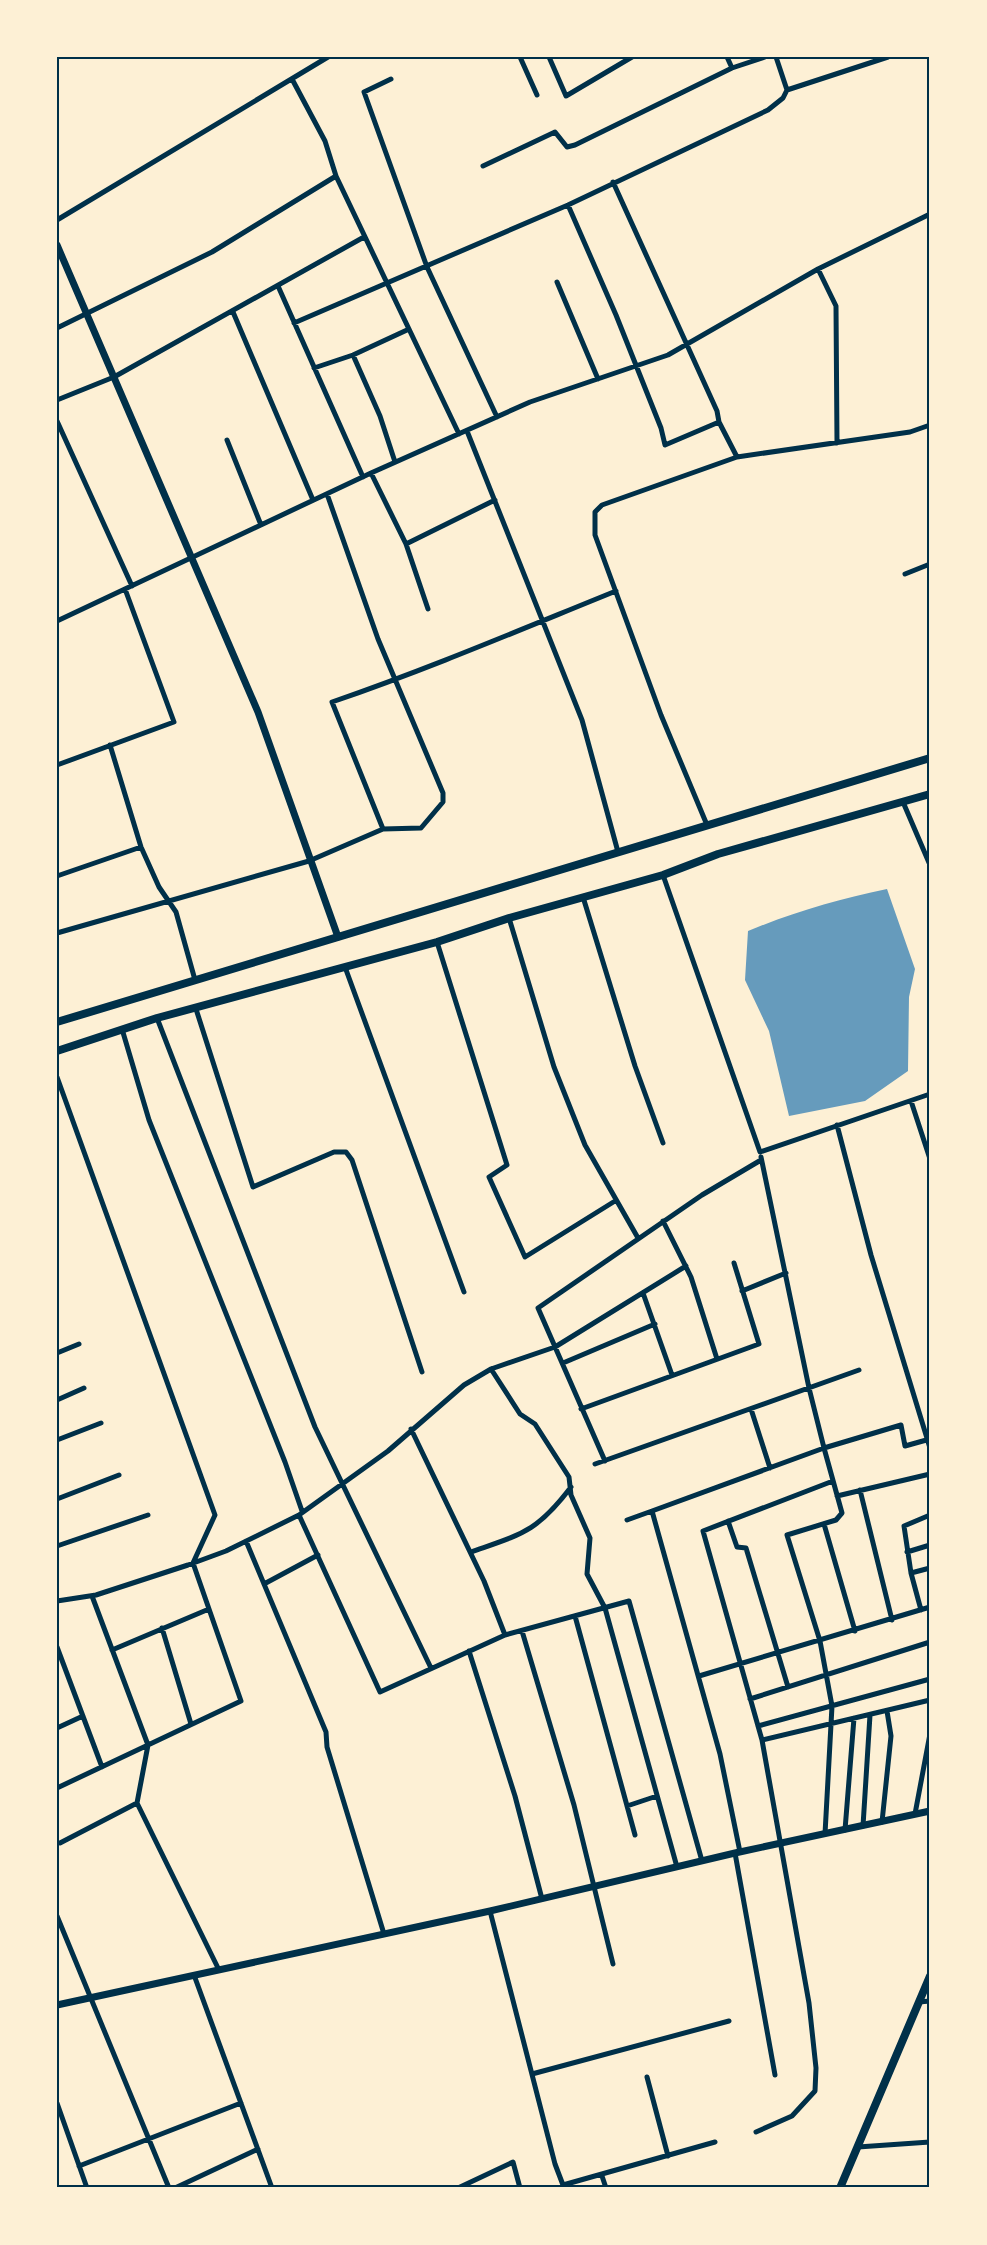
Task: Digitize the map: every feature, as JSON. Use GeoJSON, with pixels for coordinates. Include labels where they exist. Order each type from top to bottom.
{"type":"FeatureCollection","features":[{"type":"Feature","properties":{"kind":"main road"},"geometry":{"type":"LineString","coordinates":[[57,1022],[930,758]]}},
{"type":"Feature","properties":{"kind":"main road"},"geometry":{"type":"LineString","coordinates":[[57,1051],[157,1018],[437,942],[509,918],[663,875],[718,854],[930,794]]}},
{"type":"Feature","properties":{"kind":"main road"},"geometry":{"type":"LineString","coordinates":[[840,2188],[930,1976]]}},
{"type":"Feature","properties":{"kind":"street"},"geometry":{"type":"LineString","coordinates":[[57,220],[328,57]]}},
{"type":"Feature","properties":{"kind":"street"},"geometry":{"type":"LineString","coordinates":[[520,57],[537,94]]}},
{"type":"Feature","properties":{"kind":"street"},"geometry":{"type":"LineString","coordinates":[[549,57],[566,96],[632,57]]}},
{"type":"Feature","properties":{"kind":"street"},"geometry":{"type":"LineString","coordinates":[[728,57],[732,69]]}},
{"type":"Feature","properties":{"kind":"street"},"geometry":{"type":"LineString","coordinates":[[483,166],[555,132],[567,147],[574,145],[732,69],[765,57]]}},
{"type":"Feature","properties":{"kind":"street"},"geometry":{"type":"LineString","coordinates":[[294,323],[427,267],[463,248],[568,205],[768,110],[783,98],[786,90],[776,57]]}},
{"type":"Feature","properties":{"kind":"street"},"geometry":{"type":"LineString","coordinates":[[786,90],[888,57]]}},
{"type":"Feature","properties":{"kind":"street"},"geometry":{"type":"LineString","coordinates":[[292,79],[325,141],[336,176],[363,237],[407,330],[431,372],[459,434]]}},
{"type":"Feature","properties":{"kind":"street"},"geometry":{"type":"LineString","coordinates":[[391,79],[364,92],[427,267],[497,417]]}},
{"type":"Feature","properties":{"kind":"street"},"geometry":{"type":"LineString","coordinates":[[57,328],[212,252],[336,176]]}},
{"type":"Feature","properties":{"kind":"street"},"geometry":{"type":"LineString","coordinates":[[613,182],[717,411],[719,422],[737,457]]}},
{"type":"Feature","properties":{"kind":"street"},"geometry":{"type":"LineString","coordinates":[[568,205],[616,315],[634,367],[661,428],[665,445],[719,422]]}},
{"type":"Feature","properties":{"kind":"street"},"geometry":{"type":"LineString","coordinates":[[58,618],[530,402],[668,355],[818,269],[930,214]]}},
{"type":"Feature","properties":{"kind":"street"},"geometry":{"type":"LineString","coordinates":[[57,400],[114,377],[363,237]]}},
{"type":"Feature","properties":{"kind":"street"},"geometry":{"type":"LineString","coordinates":[[57,245],[258,712],[338,937]]}},
{"type":"Feature","properties":{"kind":"street"},"geometry":{"type":"LineString","coordinates":[[818,269],[836,306],[837,443]]}},
{"type":"Feature","properties":{"kind":"street"},"geometry":{"type":"LineString","coordinates":[[557,282],[598,379]]}},
{"type":"Feature","properties":{"kind":"street"},"geometry":{"type":"LineString","coordinates":[[278,286],[363,477]]}},
{"type":"Feature","properties":{"kind":"street"},"geometry":{"type":"LineString","coordinates":[[233,312],[313,500]]}},
{"type":"Feature","properties":{"kind":"street"},"geometry":{"type":"LineString","coordinates":[[314,368],[353,355],[407,330]]}},
{"type":"Feature","properties":{"kind":"street"},"geometry":{"type":"LineString","coordinates":[[353,355],[380,416],[395,462]]}},
{"type":"Feature","properties":{"kind":"street"},"geometry":{"type":"LineString","coordinates":[[57,421],[132,586]]}},
{"type":"Feature","properties":{"kind":"street"},"geometry":{"type":"LineString","coordinates":[[707,825],[661,715],[595,535],[595,512],[602,505],[737,457],[910,432],[929,426],[930,434]]}},
{"type":"Feature","properties":{"kind":"street"},"geometry":{"type":"LineString","coordinates":[[467,431],[582,720],[618,852]]}},
{"type":"Feature","properties":{"kind":"street"},"geometry":{"type":"LineString","coordinates":[[227,440],[261,525]]}},
{"type":"Feature","properties":{"kind":"street"},"geometry":{"type":"LineString","coordinates":[[371,473],[406,544],[428,609]]}},
{"type":"Feature","properties":{"kind":"street"},"geometry":{"type":"LineString","coordinates":[[57,933],[311,861],[383,829],[421,828],[443,802],[443,793],[395,680],[327,494]]}},
{"type":"Feature","properties":{"kind":"street"},"geometry":{"type":"LineString","coordinates":[[406,544],[495,500]]}},
{"type":"Feature","properties":{"kind":"street"},"geometry":{"type":"LineString","coordinates":[[905,574],[930,564]]}},
{"type":"Feature","properties":{"kind":"street"},"geometry":{"type":"LineString","coordinates":[[57,765],[174,722],[125,589]]}},
{"type":"Feature","properties":{"kind":"street"},"geometry":{"type":"LineString","coordinates":[[383,829],[332,702],[395,680],[616,591]]}},
{"type":"Feature","properties":{"kind":"street"},"geometry":{"type":"LineString","coordinates":[[110,745],[141,847],[159,887],[176,912],[195,980]]}},
{"type":"Feature","properties":{"kind":"street"},"geometry":{"type":"LineString","coordinates":[[903,802],[930,866]]}},
{"type":"Feature","properties":{"kind":"street"},"geometry":{"type":"LineString","coordinates":[[57,876],[141,847]]}},
{"type":"Feature","properties":{"kind":"street"},"geometry":{"type":"LineString","coordinates":[[663,875],[760,1152],[809,1388],[842,1513],[836,1520],[787,1535],[820,1641],[832,1706],[833,1724],[825,1834]]}},
{"type":"Feature","properties":{"kind":"street"},"geometry":{"type":"LineString","coordinates":[[583,897],[635,1066],[663,1143]]}},
{"type":"Feature","properties":{"kind":"street"},"geometry":{"type":"LineString","coordinates":[[509,918],[554,1067],[585,1144],[615,1201],[638,1238]]}},
{"type":"Feature","properties":{"kind":"street"},"geometry":{"type":"LineString","coordinates":[[437,942],[507,1165],[489,1177],[525,1257],[615,1201]]}},
{"type":"Feature","properties":{"kind":"street"},"geometry":{"type":"LineString","coordinates":[[345,967],[464,1292]]}},
{"type":"Feature","properties":{"kind":"street"},"geometry":{"type":"LineString","coordinates":[[196,1009],[252,1187],[334,1152],[346,1152],[352,1160],[422,1372]]}},
{"type":"Feature","properties":{"kind":"street"},"geometry":{"type":"LineString","coordinates":[[157,1018],[290,1369],[342,1484],[431,1668]]}},
{"type":"Feature","properties":{"kind":"street"},"geometry":{"type":"LineString","coordinates":[[122,1029],[149,1120],[285,1462],[301,1513],[380,1692],[505,1635],[630,1601],[702,1861]]}},
{"type":"Feature","properties":{"kind":"street"},"geometry":{"type":"LineString","coordinates":[[57,1077],[215,1515],[193,1563],[241,1701],[57,1788]]}},
{"type":"Feature","properties":{"kind":"street"},"geometry":{"type":"LineString","coordinates":[[760,1152],[930,1094]]}},
{"type":"Feature","properties":{"kind":"street"},"geometry":{"type":"LineString","coordinates":[[911,1101],[930,1159]]}},
{"type":"Feature","properties":{"kind":"street"},"geometry":{"type":"LineString","coordinates":[[837,1125],[871,1255],[930,1448]]}},
{"type":"Feature","properties":{"kind":"street"},"geometry":{"type":"LineString","coordinates":[[605,1461],[538,1308],[663,1221],[761,1160]]}},
{"type":"Feature","properties":{"kind":"street"},"geometry":{"type":"LineString","coordinates":[[663,1221],[686,1266],[708,1326],[717,1359]]}},
{"type":"Feature","properties":{"kind":"street"},"geometry":{"type":"LineString","coordinates":[[581,1409],[759,1344],[734,1263]]}},
{"type":"Feature","properties":{"kind":"street"},"geometry":{"type":"LineString","coordinates":[[57,1601],[92,1596],[193,1563],[246,1541],[301,1513],[342,1484],[464,1385],[491,1369],[555,1347],[686,1266]]}},
{"type":"Feature","properties":{"kind":"street"},"geometry":{"type":"LineString","coordinates":[[742,1290],[786,1273]]}},
{"type":"Feature","properties":{"kind":"street"},"geometry":{"type":"LineString","coordinates":[[643,1293],[656,1324],[672,1375]]}},
{"type":"Feature","properties":{"kind":"street"},"geometry":{"type":"LineString","coordinates":[[564,1364],[656,1324]]}},
{"type":"Feature","properties":{"kind":"street"},"geometry":{"type":"LineString","coordinates":[[57,1353],[79,1344]]}},
{"type":"Feature","properties":{"kind":"street"},"geometry":{"type":"LineString","coordinates":[[491,1369],[519,1414],[535,1424],[569,1477],[590,1538],[587,1574],[605,1608],[677,1867]]}},
{"type":"Feature","properties":{"kind":"street"},"geometry":{"type":"LineString","coordinates":[[595,1464],[859,1370]]}},
{"type":"Feature","properties":{"kind":"street"},"geometry":{"type":"LineString","coordinates":[[57,1400],[84,1388]]}},
{"type":"Feature","properties":{"kind":"street"},"geometry":{"type":"LineString","coordinates":[[751,1409],[770,1468]]}},
{"type":"Feature","properties":{"kind":"street"},"geometry":{"type":"LineString","coordinates":[[57,1440],[101,1423]]}},
{"type":"Feature","properties":{"kind":"street"},"geometry":{"type":"LineString","coordinates":[[627,1520],[824,1448],[901,1425],[905,1446],[929,1439]]}},
{"type":"Feature","properties":{"kind":"street"},"geometry":{"type":"LineString","coordinates":[[411,1429],[471,1552],[505,1635]]}},
{"type":"Feature","properties":{"kind":"street"},"geometry":{"type":"LineString","coordinates":[[837,1496],[930,1474]]}},
{"type":"Feature","properties":{"kind":"street"},"geometry":{"type":"LineString","coordinates":[[57,1499],[119,1475]]}},
{"type":"Feature","properties":{"kind":"street"},"geometry":{"type":"LineString","coordinates":[[756,2132],[792,2116],[815,2091],[816,2068],[809,2003],[762,1740],[703,1531],[833,1481]]}},
{"type":"Feature","properties":{"kind":"street"},"geometry":{"type":"LineString","coordinates":[[471,1552],[527,1531],[552,1511],[571,1487]]}},
{"type":"Feature","properties":{"kind":"street"},"geometry":{"type":"LineString","coordinates":[[860,1490],[892,1620]]}},
{"type":"Feature","properties":{"kind":"street"},"geometry":{"type":"LineString","coordinates":[[652,1510],[720,1754],[775,2075]]}},
{"type":"Feature","properties":{"kind":"street"},"geometry":{"type":"LineString","coordinates":[[57,1546],[148,1515]]}},
{"type":"Feature","properties":{"kind":"street"},"geometry":{"type":"LineString","coordinates":[[921,1610],[911,1573],[904,1526],[930,1515]]}},
{"type":"Feature","properties":{"kind":"street"},"geometry":{"type":"LineString","coordinates":[[728,1521],[738,1547],[747,1548],[788,1687]]}},
{"type":"Feature","properties":{"kind":"street"},"geometry":{"type":"LineString","coordinates":[[824,1524],[855,1631]]}},
{"type":"Feature","properties":{"kind":"street"},"geometry":{"type":"LineString","coordinates":[[246,1541],[326,1732],[327,1747],[384,1934]]}},
{"type":"Feature","properties":{"kind":"street"},"geometry":{"type":"LineString","coordinates":[[907,1552],[930,1545]]}},
{"type":"Feature","properties":{"kind":"street"},"geometry":{"type":"LineString","coordinates":[[264,1584],[318,1555]]}},
{"type":"Feature","properties":{"kind":"street"},"geometry":{"type":"LineString","coordinates":[[911,1573],[930,1568]]}},
{"type":"Feature","properties":{"kind":"street"},"geometry":{"type":"LineString","coordinates":[[92,1596],[148,1745],[137,1803],[219,1970]]}},
{"type":"Feature","properties":{"kind":"street"},"geometry":{"type":"LineString","coordinates":[[699,1676],[930,1607]]}},
{"type":"Feature","properties":{"kind":"street"},"geometry":{"type":"LineString","coordinates":[[112,1650],[209,1609]]}},
{"type":"Feature","properties":{"kind":"street"},"geometry":{"type":"LineString","coordinates":[[575,1616],[635,1835]]}},
{"type":"Feature","properties":{"kind":"street"},"geometry":{"type":"LineString","coordinates":[[162,1628],[191,1724]]}},
{"type":"Feature","properties":{"kind":"street"},"geometry":{"type":"LineString","coordinates":[[522,1631],[574,1805],[613,1964]]}},
{"type":"Feature","properties":{"kind":"street"},"geometry":{"type":"LineString","coordinates":[[750,1699],[930,1642]]}},
{"type":"Feature","properties":{"kind":"street"},"geometry":{"type":"LineString","coordinates":[[57,1647],[102,1767]]}},
{"type":"Feature","properties":{"kind":"street"},"geometry":{"type":"LineString","coordinates":[[469,1651],[514,1796],[542,1899]]}},
{"type":"Feature","properties":{"kind":"street"},"geometry":{"type":"LineString","coordinates":[[758,1726],[930,1679]]}},
{"type":"Feature","properties":{"kind":"street"},"geometry":{"type":"LineString","coordinates":[[762,1740],[930,1700]]}},
{"type":"Feature","properties":{"kind":"street"},"geometry":{"type":"LineString","coordinates":[[882,1822],[891,1736],[887,1711]]}},
{"type":"Feature","properties":{"kind":"street"},"geometry":{"type":"LineString","coordinates":[[863,1826],[870,1715]]}},
{"type":"Feature","properties":{"kind":"street"},"geometry":{"type":"LineString","coordinates":[[57,1728],[83,1716]]}},
{"type":"Feature","properties":{"kind":"street"},"geometry":{"type":"LineString","coordinates":[[845,1830],[854,1718]]}},
{"type":"Feature","properties":{"kind":"street"},"geometry":{"type":"LineString","coordinates":[[915,1814],[930,1734]]}},
{"type":"Feature","properties":{"kind":"street"},"geometry":{"type":"LineString","coordinates":[[627,1806],[657,1797]]}},
{"type":"Feature","properties":{"kind":"street"},"geometry":{"type":"LineString","coordinates":[[60,1843],[137,1803]]}},
{"type":"Feature","properties":{"kind":"street"},"geometry":{"type":"LineString","coordinates":[[57,2005],[490,1911],[737,1852],[930,1811]]}},
{"type":"Feature","properties":{"kind":"street"},"geometry":{"type":"LineString","coordinates":[[490,1911],[555,2164],[563,2185],[602,2176],[715,2142]]}},
{"type":"Feature","properties":{"kind":"street"},"geometry":{"type":"LineString","coordinates":[[57,1916],[169,2188]]}},
{"type":"Feature","properties":{"kind":"street"},"geometry":{"type":"LineString","coordinates":[[194,1975],[272,2188]]}},
{"type":"Feature","properties":{"kind":"street"},"geometry":{"type":"LineString","coordinates":[[919,2002],[930,2001]]}},
{"type":"Feature","properties":{"kind":"street"},"geometry":{"type":"LineString","coordinates":[[532,2074],[729,2021]]}},
{"type":"Feature","properties":{"kind":"street"},"geometry":{"type":"LineString","coordinates":[[647,2077],[668,2156]]}},
{"type":"Feature","properties":{"kind":"street"},"geometry":{"type":"LineString","coordinates":[[57,2103],[87,2188]]}},
{"type":"Feature","properties":{"kind":"street"},"geometry":{"type":"LineString","coordinates":[[80,2166],[241,2103]]}},
{"type":"Feature","properties":{"kind":"street"},"geometry":{"type":"LineString","coordinates":[[858,2146],[930,2142]]}},
{"type":"Feature","properties":{"kind":"street"},"geometry":{"type":"LineString","coordinates":[[175,2188],[258,2149]]}},
{"type":"Feature","properties":{"kind":"street"},"geometry":{"type":"LineString","coordinates":[[458,2188],[470,2185],[513,2162],[520,2188]]}},
{"type":"Feature","properties":{"kind":"street"},"geometry":{"type":"LineString","coordinates":[[602,2176],[606,2188]]}},
{"type":"Feature","properties":{"kind":"water"},"geometry":{"type":"Polygon","coordinates":[[[887,889],[915,969],[909,997],[908,1071],[865,1101],[789,1116],[769,1031],[745,980],[748,931],[817,907],[887,889]]]}}]}
